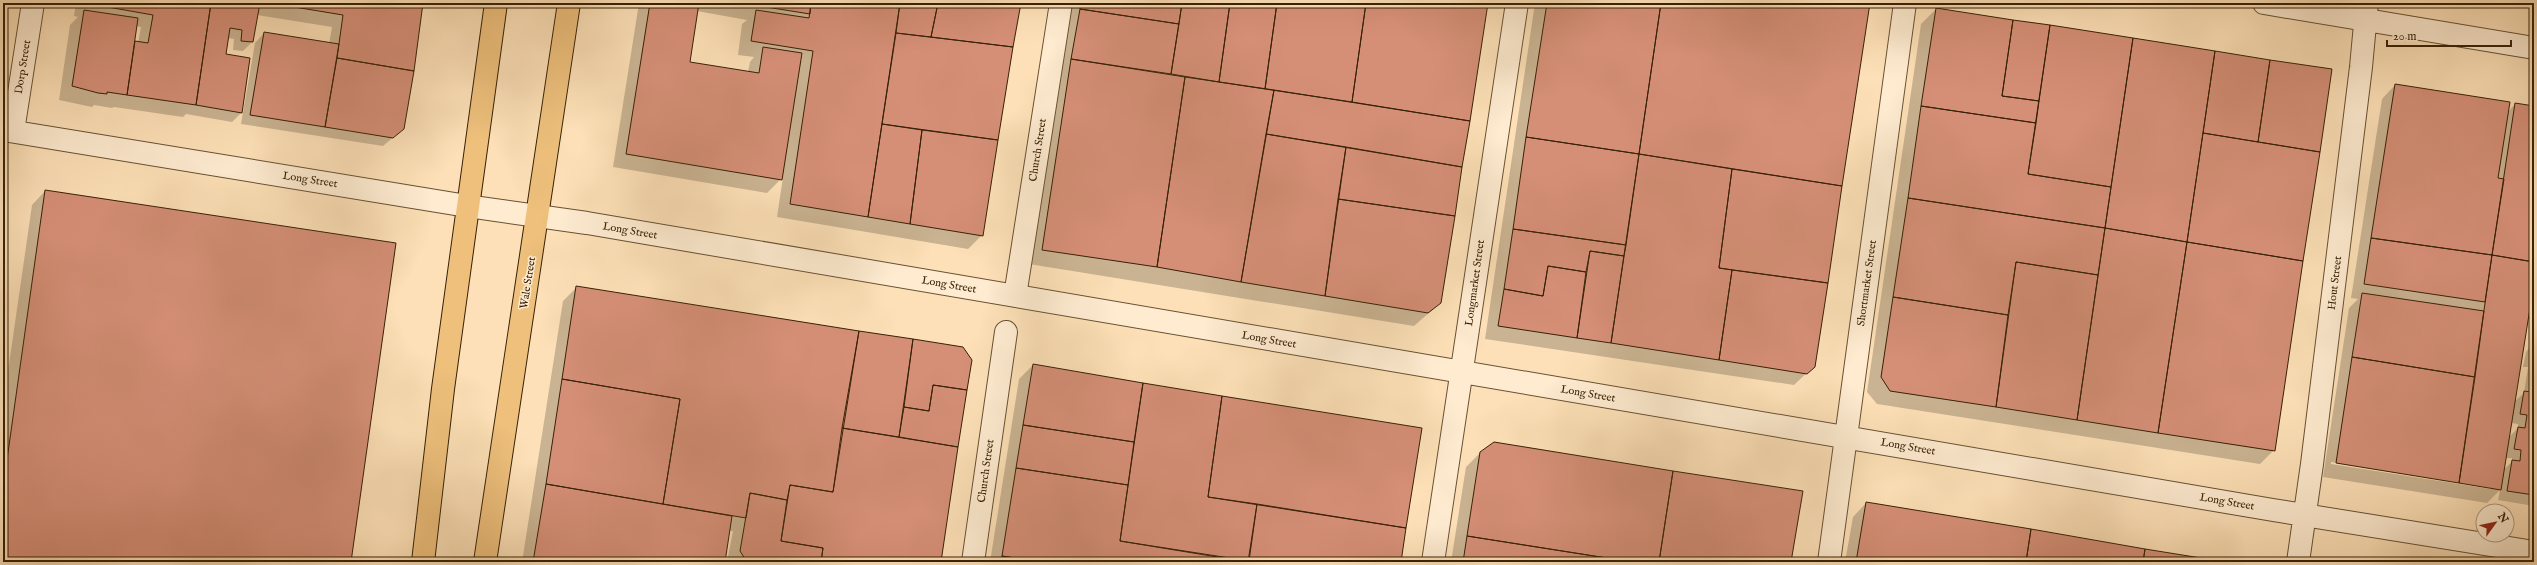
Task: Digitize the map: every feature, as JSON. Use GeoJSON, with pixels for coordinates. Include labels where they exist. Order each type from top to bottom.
{"type":"FeatureCollection","features":[{"type":"Feature","properties":{"kind":"main road"},"geometry":{"type":"LineString","coordinates":[[424,562],[467,206],[496,3]]}},
{"type":"Feature","properties":{"kind":"main road","name":"Wale Street"},"geometry":{"type":"LineString","coordinates":[[485,562],[569,3]]}},
{"type":"Feature","properties":{"kind":"street","name":"Dorp Street"},"geometry":{"type":"LineString","coordinates":[[8,130],[33,3]]}},
{"type":"Feature","properties":{"kind":"street","name":"Church Street"},"geometry":{"type":"LineString","coordinates":[[1015,296],[1061,3]]}},
{"type":"Feature","properties":{"kind":"street","name":"Longmarket Street"},"geometry":{"type":"LineString","coordinates":[[1433,562],[1517,3]]}},
{"type":"Feature","properties":{"kind":"street","name":"Shortmarket Street"},"geometry":{"type":"LineString","coordinates":[[1829,562],[1905,3]]}},
{"type":"Feature","properties":{"kind":"street"},"geometry":{"type":"LineString","coordinates":[[2264,3],[2366,12],[2534,48]]}},
{"type":"Feature","properties":{"kind":"street","name":"Hout Street"},"geometry":{"type":"LineString","coordinates":[[2298,562],[2366,12]]}},
{"type":"Feature","properties":{"kind":"street","name":"Long Street"},"geometry":{"type":"LineString","coordinates":[[8,130],[467,206],[538,215],[1847,438],[2534,552]]}},
{"type":"Feature","properties":{"kind":"street","name":"Church Street"},"geometry":{"type":"LineString","coordinates":[[973,562],[1006,332]]}},
{"type":"Feature","properties":{"kind":"building"},"geometry":{"type":"Polygon","coordinates":[[[85,3],[211,3],[196,105],[127,95],[135,41],[148,43],[153,15],[85,3]]]}},
{"type":"Feature","properties":{"kind":"building"},"geometry":{"type":"Polygon","coordinates":[[[211,3],[260,3],[253,42],[241,41],[242,30],[230,28],[226,54],[250,58],[242,113],[196,105],[211,3]]]}},
{"type":"Feature","properties":{"kind":"building"},"geometry":{"type":"Polygon","coordinates":[[[270,3],[423,3],[414,71],[337,58],[343,15],[270,3]]]}},
{"type":"Feature","properties":{"kind":"building"},"geometry":{"type":"Polygon","coordinates":[[[650,3],[699,3],[690,62],[759,73],[763,47],[802,53],[782,180],[626,154],[650,3]]]}},
{"type":"Feature","properties":{"kind":"building"},"geometry":{"type":"Polygon","coordinates":[[[741,3],[811,3],[810,14],[741,3]]]}},
{"type":"Feature","properties":{"kind":"building"},"geometry":{"type":"Polygon","coordinates":[[[811,3],[900,3],[868,217],[790,204],[813,51],[751,41],[756,10],[809,18],[811,3]]]}},
{"type":"Feature","properties":{"kind":"building"},"geometry":{"type":"Polygon","coordinates":[[[900,3],[938,3],[931,37],[896,33],[900,3]]]}},
{"type":"Feature","properties":{"kind":"building"},"geometry":{"type":"Polygon","coordinates":[[[938,3],[1021,3],[1013,47],[931,37],[938,3]]]}},
{"type":"Feature","properties":{"kind":"building"},"geometry":{"type":"Polygon","coordinates":[[[1080,3],[1182,3],[1179,24],[1080,9],[1080,3]]]}},
{"type":"Feature","properties":{"kind":"building"},"geometry":{"type":"Polygon","coordinates":[[[1182,3],[1230,3],[1219,82],[1171,74],[1182,3]]]}},
{"type":"Feature","properties":{"kind":"building"},"geometry":{"type":"Polygon","coordinates":[[[1230,3],[1277,3],[1265,89],[1219,82],[1230,3]]]}},
{"type":"Feature","properties":{"kind":"building"},"geometry":{"type":"Polygon","coordinates":[[[1277,3],[1366,3],[1352,102],[1265,89],[1277,3]]]}},
{"type":"Feature","properties":{"kind":"building"},"geometry":{"type":"Polygon","coordinates":[[[1366,3],[1488,3],[1470,121],[1352,102],[1366,3]]]}},
{"type":"Feature","properties":{"kind":"building"},"geometry":{"type":"Polygon","coordinates":[[[1547,3],[1661,3],[1639,154],[1526,137],[1547,3]]]}},
{"type":"Feature","properties":{"kind":"building"},"geometry":{"type":"Polygon","coordinates":[[[1661,3],[1870,3],[1842,186],[1639,154],[1661,3]]]}},
{"type":"Feature","properties":{"kind":"building"},"geometry":{"type":"Polygon","coordinates":[[[1936,8],[2013,20],[2002,96],[2039,101],[2036,123],[1921,106],[1936,8]]]}},
{"type":"Feature","properties":{"kind":"building"},"geometry":{"type":"Polygon","coordinates":[[[1080,9],[1179,24],[1171,74],[1071,59],[1080,9]]]}},
{"type":"Feature","properties":{"kind":"building"},"geometry":{"type":"Polygon","coordinates":[[[84,10],[138,18],[127,95],[107,92],[107,94],[98,93],[72,86],[84,10]]]}},
{"type":"Feature","properties":{"kind":"building"},"geometry":{"type":"Polygon","coordinates":[[[2013,20],[2050,25],[2039,101],[2002,96],[2013,20]]]}},
{"type":"Feature","properties":{"kind":"building"},"geometry":{"type":"Polygon","coordinates":[[[2050,25],[2133,38],[2111,187],[2028,174],[2050,25]]]}},
{"type":"Feature","properties":{"kind":"building"},"geometry":{"type":"Polygon","coordinates":[[[264,32],[339,44],[325,127],[250,115],[264,32]]]}},
{"type":"Feature","properties":{"kind":"building"},"geometry":{"type":"Polygon","coordinates":[[[896,33],[1013,47],[998,140],[882,124],[896,33]]]}},
{"type":"Feature","properties":{"kind":"building"},"geometry":{"type":"Polygon","coordinates":[[[2133,38],[2215,51],[2187,242],[2105,228],[2133,38]]]}},
{"type":"Feature","properties":{"kind":"building"},"geometry":{"type":"Polygon","coordinates":[[[2215,51],[2270,60],[2258,142],[2203,133],[2215,51]]]}},
{"type":"Feature","properties":{"kind":"building"},"geometry":{"type":"Polygon","coordinates":[[[337,58],[414,71],[404,129],[393,138],[325,127],[337,58]]]}},
{"type":"Feature","properties":{"kind":"building"},"geometry":{"type":"Polygon","coordinates":[[[1071,59],[1185,77],[1157,267],[1042,250],[1071,59]]]}},
{"type":"Feature","properties":{"kind":"building"},"geometry":{"type":"Polygon","coordinates":[[[2270,60],[2332,69],[2320,152],[2258,142],[2270,60]]]}},
{"type":"Feature","properties":{"kind":"building"},"geometry":{"type":"Polygon","coordinates":[[[1185,77],[1274,90],[1241,282],[1157,267],[1185,77]]]}},
{"type":"Feature","properties":{"kind":"building"},"geometry":{"type":"Polygon","coordinates":[[[2395,84],[2510,102],[2498,178],[2504,179],[2492,255],[2371,238],[2395,84]]]}},
{"type":"Feature","properties":{"kind":"building"},"geometry":{"type":"Polygon","coordinates":[[[1274,90],[1470,121],[1462,167],[1266,134],[1274,90]]]}},
{"type":"Feature","properties":{"kind":"building"},"geometry":{"type":"Polygon","coordinates":[[[2515,103],[2534,106],[2534,262],[2492,255],[2515,103]]]}},
{"type":"Feature","properties":{"kind":"building"},"geometry":{"type":"Polygon","coordinates":[[[1921,106],[2036,123],[2028,174],[2111,187],[2105,228],[1908,198],[1921,106]]]}},
{"type":"Feature","properties":{"kind":"building"},"geometry":{"type":"Polygon","coordinates":[[[882,124],[922,130],[910,224],[868,217],[882,124]]]}},
{"type":"Feature","properties":{"kind":"building"},"geometry":{"type":"Polygon","coordinates":[[[922,130],[998,140],[983,236],[910,224],[922,130]]]}},
{"type":"Feature","properties":{"kind":"building"},"geometry":{"type":"Polygon","coordinates":[[[2203,133],[2320,152],[2303,261],[2187,242],[2203,133]]]}},
{"type":"Feature","properties":{"kind":"building"},"geometry":{"type":"Polygon","coordinates":[[[1266,134],[1346,147],[1325,296],[1241,282],[1266,134]]]}},
{"type":"Feature","properties":{"kind":"building"},"geometry":{"type":"Polygon","coordinates":[[[1526,137],[1639,154],[1626,245],[1513,229],[1526,137]]]}},
{"type":"Feature","properties":{"kind":"building"},"geometry":{"type":"Polygon","coordinates":[[[1346,147],[1462,167],[1455,216],[1338,199],[1346,147]]]}},
{"type":"Feature","properties":{"kind":"building"},"geometry":{"type":"Polygon","coordinates":[[[1639,154],[1732,169],[1719,268],[1732,270],[1719,360],[1611,343],[1639,154]]]}},
{"type":"Feature","properties":{"kind":"building"},"geometry":{"type":"Polygon","coordinates":[[[1732,169],[1842,186],[1828,283],[1719,268],[1732,169]]]}},
{"type":"Feature","properties":{"kind":"building"},"geometry":{"type":"Polygon","coordinates":[[[45,190],[396,243],[351,562],[3,562],[3,488],[45,190]]]}},
{"type":"Feature","properties":{"kind":"building"},"geometry":{"type":"Polygon","coordinates":[[[1908,198],[2105,228],[2098,275],[2016,262],[2008,315],[1893,297],[1908,198]]]}},
{"type":"Feature","properties":{"kind":"building"},"geometry":{"type":"Polygon","coordinates":[[[1338,199],[1455,216],[1441,303],[1428,313],[1325,296],[1338,199]]]}},
{"type":"Feature","properties":{"kind":"building"},"geometry":{"type":"Polygon","coordinates":[[[2105,228],[2187,242],[2158,433],[2077,420],[2105,228]]]}},
{"type":"Feature","properties":{"kind":"building"},"geometry":{"type":"Polygon","coordinates":[[[1513,229],[1626,245],[1624,256],[1590,251],[1586,272],[1548,266],[1543,296],[1504,289],[1513,229]]]}},
{"type":"Feature","properties":{"kind":"building"},"geometry":{"type":"Polygon","coordinates":[[[2371,238],[2492,255],[2485,302],[2364,284],[2371,238]]]}},
{"type":"Feature","properties":{"kind":"building"},"geometry":{"type":"Polygon","coordinates":[[[2187,242],[2303,261],[2275,451],[2158,433],[2187,242]]]}},
{"type":"Feature","properties":{"kind":"building"},"geometry":{"type":"Polygon","coordinates":[[[1590,251],[1624,256],[1611,343],[1577,338],[1590,251]]]}},
{"type":"Feature","properties":{"kind":"building"},"geometry":{"type":"Polygon","coordinates":[[[2492,255],[2534,262],[2534,302],[2531,302],[2501,490],[2459,483],[2492,255]]]}},
{"type":"Feature","properties":{"kind":"building"},"geometry":{"type":"Polygon","coordinates":[[[2016,262],[2098,275],[2077,420],[1996,407],[2016,262]]]}},
{"type":"Feature","properties":{"kind":"building"},"geometry":{"type":"Polygon","coordinates":[[[1548,266],[1586,272],[1577,338],[1498,326],[1504,289],[1543,296],[1548,266]]]}},
{"type":"Feature","properties":{"kind":"building"},"geometry":{"type":"Polygon","coordinates":[[[1732,270],[1828,283],[1815,367],[1807,374],[1719,360],[1732,270]]]}},
{"type":"Feature","properties":{"kind":"building"},"geometry":{"type":"Polygon","coordinates":[[[576,286],[859,331],[833,492],[790,485],[787,500],[750,493],[746,518],[663,504],[680,399],[562,379],[576,286]]]}},
{"type":"Feature","properties":{"kind":"building"},"geometry":{"type":"Polygon","coordinates":[[[2362,293],[2484,311],[2475,377],[2352,357],[2362,293]]]}},
{"type":"Feature","properties":{"kind":"building"},"geometry":{"type":"Polygon","coordinates":[[[1893,297],[2008,315],[1996,407],[1890,391],[1881,377],[1893,297]]]}},
{"type":"Feature","properties":{"kind":"building"},"geometry":{"type":"Polygon","coordinates":[[[859,331],[913,339],[899,437],[842,428],[859,331]]]}},
{"type":"Feature","properties":{"kind":"building"},"geometry":{"type":"Polygon","coordinates":[[[913,339],[963,347],[972,360],[967,390],[933,385],[929,411],[904,407],[913,339]]]}},
{"type":"Feature","properties":{"kind":"building"},"geometry":{"type":"Polygon","coordinates":[[[2352,357],[2475,377],[2459,483],[2336,463],[2352,357]]]}},
{"type":"Feature","properties":{"kind":"building"},"geometry":{"type":"Polygon","coordinates":[[[1033,364],[1143,383],[1134,442],[1023,425],[1033,364]]]}},
{"type":"Feature","properties":{"kind":"building"},"geometry":{"type":"Polygon","coordinates":[[[2534,374],[2534,495],[2507,491],[2512,460],[2520,461],[2521,450],[2514,449],[2518,427],[2525,428],[2527,415],[2520,414],[2524,391],[2531,392],[2534,374]]]}},
{"type":"Feature","properties":{"kind":"building"},"geometry":{"type":"Polygon","coordinates":[[[562,379],[680,399],[663,504],[546,484],[562,379]]]}},
{"type":"Feature","properties":{"kind":"building"},"geometry":{"type":"Polygon","coordinates":[[[1143,383],[1222,396],[1208,497],[1257,504],[1249,561],[1120,541],[1143,383]]]}},
{"type":"Feature","properties":{"kind":"building"},"geometry":{"type":"Polygon","coordinates":[[[933,385],[967,390],[958,447],[899,437],[904,407],[929,411],[933,385]]]}},
{"type":"Feature","properties":{"kind":"building"},"geometry":{"type":"Polygon","coordinates":[[[1222,396],[1422,428],[1406,528],[1208,497],[1222,396]]]}},
{"type":"Feature","properties":{"kind":"building"},"geometry":{"type":"Polygon","coordinates":[[[1023,425],[1134,442],[1128,485],[1016,468],[1023,425]]]}},
{"type":"Feature","properties":{"kind":"building"},"geometry":{"type":"Polygon","coordinates":[[[842,428],[958,447],[941,562],[821,562],[823,548],[781,541],[790,485],[833,492],[842,428]]]}},
{"type":"Feature","properties":{"kind":"building"},"geometry":{"type":"Polygon","coordinates":[[[1494,442],[1673,471],[1659,562],[1632,562],[1467,536],[1480,452],[1494,442]]]}},
{"type":"Feature","properties":{"kind":"building"},"geometry":{"type":"Polygon","coordinates":[[[1016,468],[1128,485],[1120,541],[1248,562],[1039,562],[1002,556],[1016,468]]]}},
{"type":"Feature","properties":{"kind":"building"},"geometry":{"type":"Polygon","coordinates":[[[1673,471],[1803,491],[1791,562],[1659,562],[1673,471]]]}},
{"type":"Feature","properties":{"kind":"building"},"geometry":{"type":"Polygon","coordinates":[[[546,484],[732,516],[725,562],[533,562],[546,484]]]}},
{"type":"Feature","properties":{"kind":"building"},"geometry":{"type":"Polygon","coordinates":[[[750,493],[787,500],[781,541],[823,548],[821,562],[747,562],[740,551],[750,493]]]}},
{"type":"Feature","properties":{"kind":"building"},"geometry":{"type":"Polygon","coordinates":[[[1866,502],[2031,529],[2026,562],[1856,562],[1866,502]]]}},
{"type":"Feature","properties":{"kind":"building"},"geometry":{"type":"Polygon","coordinates":[[[1257,504],[1406,528],[1401,562],[1248,562],[1257,504]]]}},
{"type":"Feature","properties":{"kind":"building"},"geometry":{"type":"Polygon","coordinates":[[[2031,529],[2145,549],[2143,562],[2026,562],[2031,529]]]}},
{"type":"Feature","properties":{"kind":"building"},"geometry":{"type":"Polygon","coordinates":[[[1467,536],[1632,562],[1463,562],[1467,536]]]}},
{"type":"Feature","properties":{"kind":"building"},"geometry":{"type":"Polygon","coordinates":[[[2145,549],[2226,562],[2143,562],[2145,549]]]}},
{"type":"Feature","properties":{"kind":"building"},"geometry":{"type":"Polygon","coordinates":[[[1002,556],[1039,562],[1001,562],[1002,556]]]}}]}
